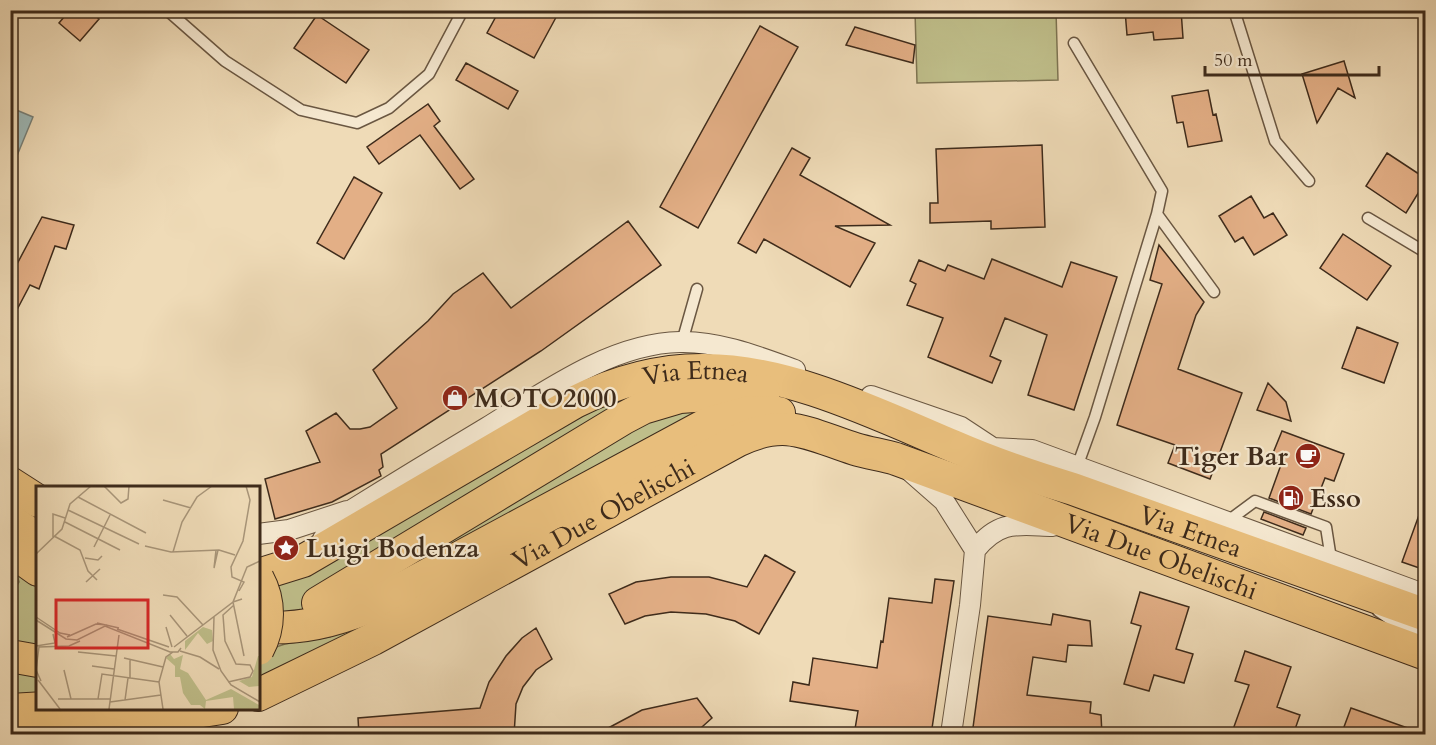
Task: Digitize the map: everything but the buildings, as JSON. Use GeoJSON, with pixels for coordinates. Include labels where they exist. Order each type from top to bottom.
{"type":"FeatureCollection","features":[{"type":"Feature","properties":{"kind":"main road","name":"Via Etnea"},"geometry":{"type":"LineString","coordinates":[[260,576],[303,561],[575,402],[602,389],[628,380],[657,374],[703,369],[736,372],[804,387],[899,422],[955,447],[1039,479],[1224,531],[1336,572],[1412,620]]}},
{"type":"Feature","properties":{"kind":"main road","name":"Via Etnea"},"geometry":{"type":"LineString","coordinates":[[260,627],[292,628],[323,612],[624,418],[643,408],[680,397],[735,392],[777,392],[803,398],[895,432],[955,447]]}},
{"type":"Feature","properties":{"kind":"main road","name":"Via Due Obelischi"},"geometry":{"type":"LineString","coordinates":[[323,612],[376,604],[709,423],[750,412],[783,413],[802,417],[860,439],[896,459]]}},
{"type":"Feature","properties":{"kind":"main road","name":"Via Due Obelischi"},"geometry":{"type":"LineString","coordinates":[[260,693],[373,639],[751,434],[780,429],[810,432],[896,459],[1425,654]]}},
{"type":"Feature","properties":{"kind":"main road"},"geometry":{"type":"LineString","coordinates":[[10,483],[36,500]]}},
{"type":"Feature","properties":{"kind":"main road"},"geometry":{"type":"LineString","coordinates":[[10,520],[36,538]]}},
{"type":"Feature","properties":{"kind":"main road"},"geometry":{"type":"LineString","coordinates":[[10,550],[36,569]]}},
{"type":"Feature","properties":{"kind":"main road"},"geometry":{"type":"LineString","coordinates":[[260,583],[267,610],[264,637],[260,645]]}},
{"type":"Feature","properties":{"kind":"main road"},"geometry":{"type":"LineString","coordinates":[[10,656],[36,661]]}},
{"type":"Feature","properties":{"kind":"main road"},"geometry":{"type":"LineString","coordinates":[[10,710],[36,709]]}},
{"type":"Feature","properties":{"kind":"main road"},"geometry":{"type":"LineString","coordinates":[[10,733],[216,709]]}},
{"type":"Feature","properties":{"kind":"street"},"geometry":{"type":"LineString","coordinates":[[260,534],[289,530],[350,511],[552,387],[599,363],[636,349],[663,343],[682,342],[722,347],[785,366],[961,427],[1039,479]]}},
{"type":"Feature","properties":{"kind":"street"},"geometry":{"type":"LineString","coordinates":[[955,447],[1032,450],[1077,467],[1224,531]]}},
{"type":"Feature","properties":{"kind":"street"},"geometry":{"type":"LineString","coordinates":[[896,459],[944,501],[975,550]]}},
{"type":"Feature","properties":{"kind":"street"},"geometry":{"type":"LineString","coordinates":[[303,561],[350,511]]}},
{"type":"Feature","properties":{"kind":"street"},"geometry":{"type":"LineString","coordinates":[[951,735],[970,606],[975,550],[986,536],[1009,526],[1082,527]]}},
{"type":"Feature","properties":{"kind":"street"},"geometry":{"type":"LineString","coordinates":[[1336,572],[1425,595]]}},
{"type":"Feature","properties":{"kind":"lane"},"geometry":{"type":"LineString","coordinates":[[167,10],[225,61],[301,110],[357,123],[389,108],[429,74],[463,10]]}},
{"type":"Feature","properties":{"kind":"lane"},"geometry":{"type":"LineString","coordinates":[[1234,10],[1275,141],[1309,181]]}},
{"type":"Feature","properties":{"kind":"lane"},"geometry":{"type":"LineString","coordinates":[[1074,43],[1162,191],[1095,417],[1077,467]]}},
{"type":"Feature","properties":{"kind":"lane"},"geometry":{"type":"LineString","coordinates":[[1157,214],[1214,292]]}},
{"type":"Feature","properties":{"kind":"lane"},"geometry":{"type":"LineString","coordinates":[[1368,218],[1425,251],[1425,273]]}},
{"type":"Feature","properties":{"kind":"lane"},"geometry":{"type":"LineString","coordinates":[[682,342],[697,289]]}},
{"type":"Feature","properties":{"kind":"lane"},"geometry":{"type":"LineString","coordinates":[[1224,531],[1255,501],[1326,527],[1336,572]]}},
{"type":"Feature","properties":{"kind":"lane"},"geometry":{"type":"LineString","coordinates":[[1334,621],[1412,620],[1425,635]]}},
{"type":"Feature","properties":{"kind":"shaded area"},"geometry":{"type":"Polygon","coordinates":[[[915,11],[1056,11],[1058,80],[917,83],[915,11]]]}},
{"type":"Feature","properties":{"kind":"shaded area"},"geometry":{"type":"Polygon","coordinates":[[[641,393],[321,610],[283,614],[260,591],[260,588],[601,406],[641,393]]]}},
{"type":"Feature","properties":{"kind":"shaded area"},"geometry":{"type":"Polygon","coordinates":[[[697,406],[732,430],[260,682],[260,652],[285,644],[330,637],[324,609],[620,432],[697,406]]]}},
{"type":"Feature","properties":{"kind":"shaded area"},"geometry":{"type":"Polygon","coordinates":[[[14,565],[36,581],[36,646],[11,641],[11,595],[19,582],[14,565]]]}},
{"type":"Feature","properties":{"kind":"shaded area"},"geometry":{"type":"Polygon","coordinates":[[[10,666],[36,670],[36,709],[142,709],[11,724],[10,666]]]}},
{"type":"Feature","properties":{"kind":"water"},"geometry":{"type":"Polygon","coordinates":[[[14,109],[33,117],[16,158],[10,156],[11,119],[14,109]]]}},
{"type":"Feature","properties":{"kind":"place","name":"MOTO2000"},"geometry":{"type":"Point","coordinates":[455,398]}},
{"type":"Feature","properties":{"kind":"place","name":"Tiger Bar"},"geometry":{"type":"Point","coordinates":[1308,456]}},
{"type":"Feature","properties":{"kind":"place","name":"Esso"},"geometry":{"type":"Point","coordinates":[1291,498]}},
{"type":"Feature","properties":{"kind":"place","name":"Luigi Bodenza"},"geometry":{"type":"Point","coordinates":[286,548]}}]}
